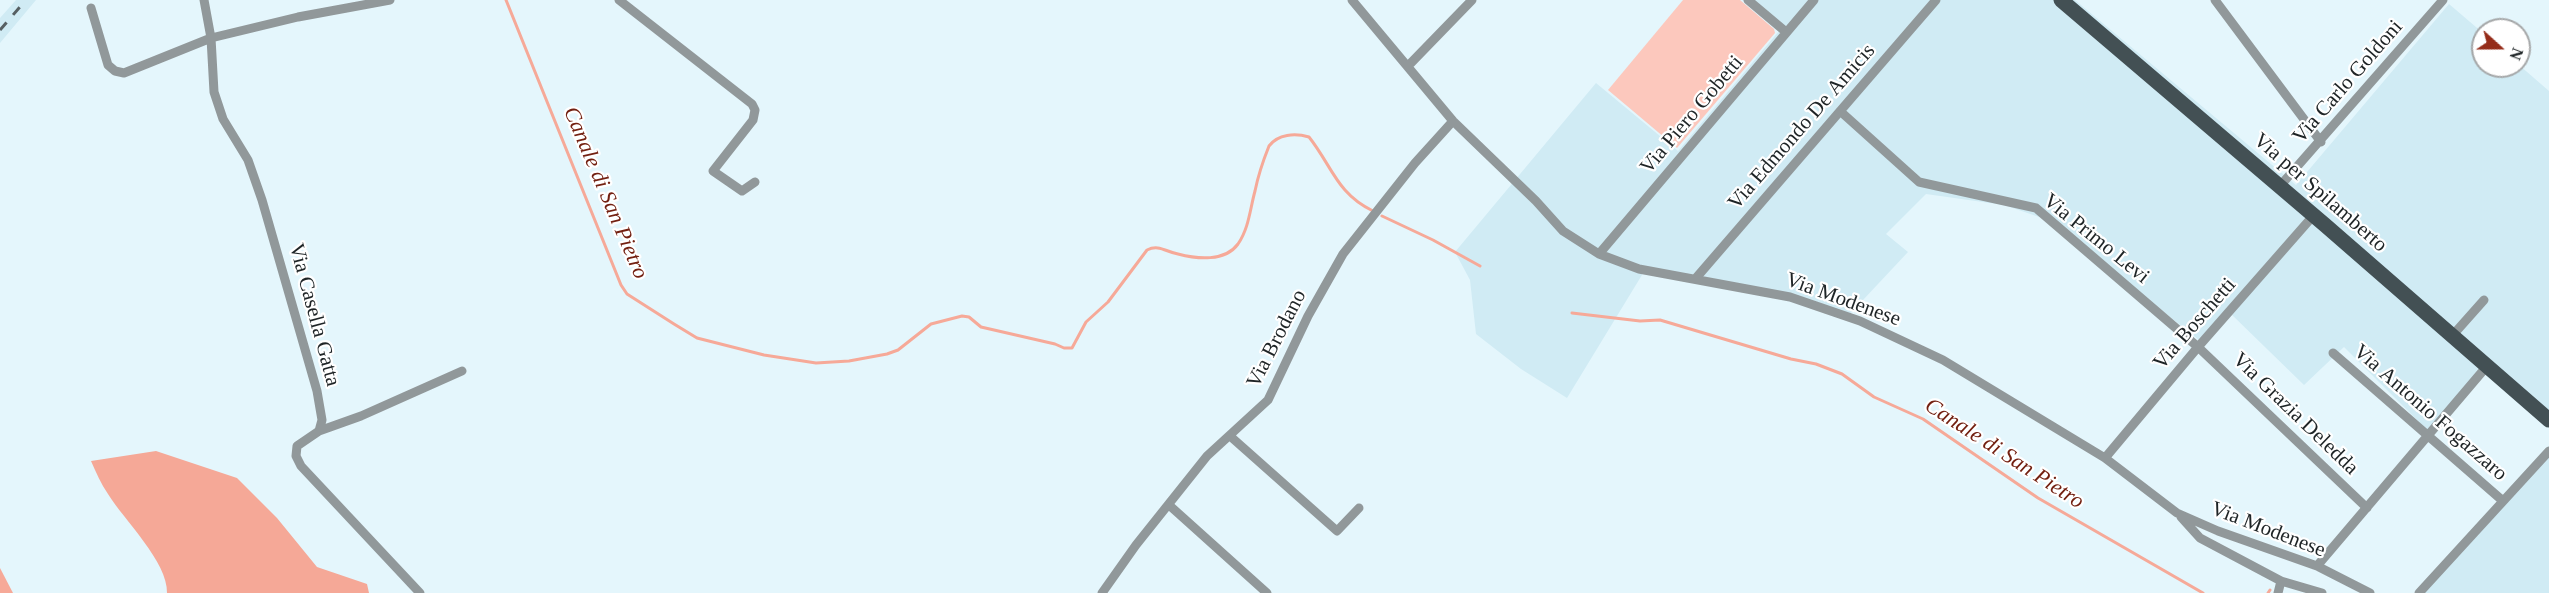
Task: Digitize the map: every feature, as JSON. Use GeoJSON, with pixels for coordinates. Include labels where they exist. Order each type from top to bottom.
{"type":"FeatureCollection","features":[{"type":"Feature","properties":{"kind":"main road","name":"Via per Spilamberto"},"geometry":{"type":"LineString","coordinates":[[2062,0],[2549,420]]}},
{"type":"Feature","properties":{"kind":"street","name":"Via Casella Gatta"},"geometry":{"type":"LineString","coordinates":[[204,0],[211,38],[213,93],[223,119],[248,160],[262,200],[316,391],[322,420],[319,431]]}},
{"type":"Feature","properties":{"kind":"street"},"geometry":{"type":"LineString","coordinates":[[91,8],[108,65],[120,72],[131,72],[211,38],[298,17],[390,0]]}},
{"type":"Feature","properties":{"kind":"street"},"geometry":{"type":"LineString","coordinates":[[619,0],[752,104],[755,110],[753,120],[713,171],[742,191],[755,182]]}},
{"type":"Feature","properties":{"kind":"street","name":"Via Modenese"},"geometry":{"type":"LineString","coordinates":[[1352,0],[1453,121],[1536,201],[1563,231],[1599,254],[1640,269],[1790,297],[1860,321],[1943,360],[2105,458],[2177,513],[2218,531],[2317,566],[2370,593]]}},
{"type":"Feature","properties":{"kind":"street"},"geometry":{"type":"LineString","coordinates":[[1408,66],[1472,0]]}},
{"type":"Feature","properties":{"kind":"street"},"geometry":{"type":"LineString","coordinates":[[1748,0],[1786,32]]}},
{"type":"Feature","properties":{"kind":"street","name":"Via Piero Gobetti"},"geometry":{"type":"LineString","coordinates":[[1599,254],[1814,0]]}},
{"type":"Feature","properties":{"kind":"street","name":"Via Edmondo De Amicis"},"geometry":{"type":"LineString","coordinates":[[1696,278],[1936,0]]}},
{"type":"Feature","properties":{"kind":"street"},"geometry":{"type":"LineString","coordinates":[[2215,0],[2321,142]]}},
{"type":"Feature","properties":{"kind":"street","name":"Via Carlo Goldoni"},"geometry":{"type":"LineString","coordinates":[[2280,186],[2321,142],[2443,0]]}},
{"type":"Feature","properties":{"kind":"street","name":"Via Primo Levi"},"geometry":{"type":"LineString","coordinates":[[1840,111],[1919,182],[2036,208],[2198,347]]}},
{"type":"Feature","properties":{"kind":"street","name":"Via Brodano"},"geometry":{"type":"LineString","coordinates":[[1102,593],[1136,545],[1207,456],[1268,400],[1308,316],[1342,254],[1453,121]]}},
{"type":"Feature","properties":{"kind":"street","name":"Via Boschetti"},"geometry":{"type":"LineString","coordinates":[[2105,458],[2198,347],[2313,216]]}},
{"type":"Feature","properties":{"kind":"street"},"geometry":{"type":"LineString","coordinates":[[2452,336],[2484,300]]}},
{"type":"Feature","properties":{"kind":"street","name":"Via Grazia Deledda"},"geometry":{"type":"LineString","coordinates":[[2198,347],[2367,508]]}},
{"type":"Feature","properties":{"kind":"street","name":"Via Antonio Fogazzaro"},"geometry":{"type":"LineString","coordinates":[[2333,353],[2503,501]]}},
{"type":"Feature","properties":{"kind":"street"},"geometry":{"type":"LineString","coordinates":[[2317,566],[2487,366]]}},
{"type":"Feature","properties":{"kind":"street"},"geometry":{"type":"LineString","coordinates":[[420,593],[301,466],[296,456],[297,446],[319,431],[361,416],[462,371]]}},
{"type":"Feature","properties":{"kind":"street"},"geometry":{"type":"LineString","coordinates":[[1230,435],[1336,531],[1359,507]]}},
{"type":"Feature","properties":{"kind":"street"},"geometry":{"type":"LineString","coordinates":[[2419,593],[2549,451]]}},
{"type":"Feature","properties":{"kind":"street"},"geometry":{"type":"LineString","coordinates":[[1169,505],[1268,593]]}},
{"type":"Feature","properties":{"kind":"street"},"geometry":{"type":"LineString","coordinates":[[2177,513],[2200,538],[2281,581],[2322,593]]}},
{"type":"Feature","properties":{"kind":"street"},"geometry":{"type":"LineString","coordinates":[[2278,593],[2281,581]]}},
{"type":"Feature","properties":{"kind":"shaded area"},"geometry":{"type":"Polygon","coordinates":[[[16,0],[36,0],[0,43],[0,18],[16,0]]]}},
{"type":"Feature","properties":{"kind":"shaded area"},"geometry":{"type":"Polygon","coordinates":[[[1683,0],[1740,0],[1774,29],[1775,33],[1677,148],[1608,90],[1683,0]]]}},
{"type":"Feature","properties":{"kind":"shaded area"},"geometry":{"type":"Polygon","coordinates":[[[1742,0],[2075,0],[2296,185],[2449,4],[2471,23],[2471,78],[2531,78],[2531,75],[2549,91],[2549,421],[2487,368],[2430,433],[2344,347],[2304,385],[2230,313],[2199,340],[2048,220],[2004,205],[1926,194],[1886,234],[1908,252],[1848,316],[1737,288],[1645,270],[1567,398],[1521,369],[1476,334],[1470,280],[1455,252],[1596,83],[1678,151],[1779,31],[1742,0]]]}},
{"type":"Feature","properties":{"kind":"shaded area"},"geometry":{"type":"Polygon","coordinates":[[[156,451],[237,478],[277,518],[317,567],[367,584],[369,593],[167,593],[165,581],[153,555],[105,490],[91,461],[156,451]]]}},
{"type":"Feature","properties":{"kind":"shaded area"},"geometry":{"type":"Polygon","coordinates":[[[2549,455],[2549,593],[2423,593],[2549,455]]]}},
{"type":"Feature","properties":{"kind":"shaded area"},"geometry":{"type":"Polygon","coordinates":[[[0,568],[13,593],[0,593],[0,568]]]}},
{"type":"Feature","properties":{"kind":"waterway","name":"Canale di San Pietro"},"geometry":{"type":"LineString","coordinates":[[506,0],[621,285],[627,294],[697,338],[764,355],[816,363],[849,361],[887,354],[898,350],[931,324],[962,316],[969,317],[981,327],[1072,348],[1086,322],[1108,302],[1147,250],[1159,248],[1202,258],[1226,254],[1232,250],[1245,232],[1259,174],[1269,146],[1277,139],[1287,136],[1309,137],[1343,188],[1373,211]]}},
{"type":"Feature","properties":{"kind":"waterway","name":"Canale di San Pietro"},"geometry":{"type":"LineString","coordinates":[[1382,216],[1480,266]]}},
{"type":"Feature","properties":{"kind":"waterway","name":"Canale di San Pietro"},"geometry":{"type":"LineString","coordinates":[[1572,313],[1640,321],[1660,320],[1791,359],[1816,364],[1842,374],[1874,397],[1923,419],[2038,498],[2203,593]]}},
{"type":"Feature","properties":{"kind":"railway"},"geometry":{"type":"LineString","coordinates":[[0,30],[26,0]]}}]}
